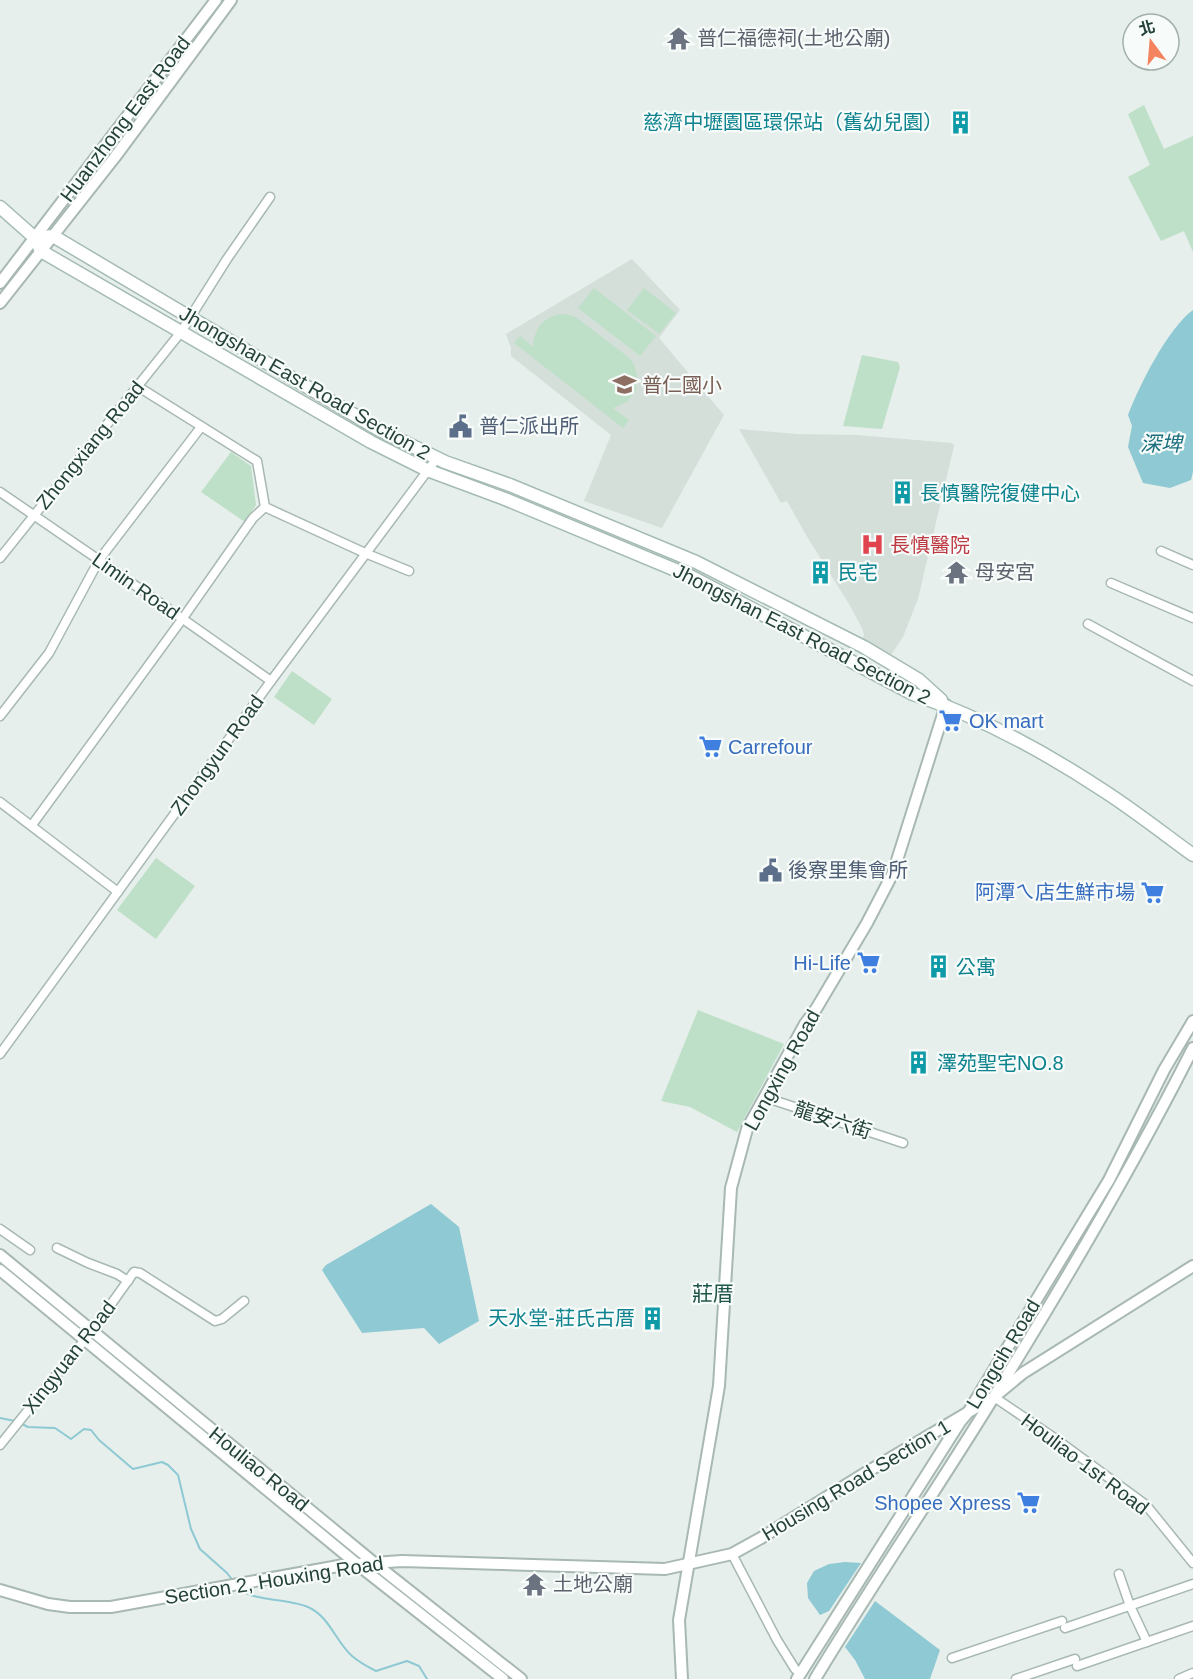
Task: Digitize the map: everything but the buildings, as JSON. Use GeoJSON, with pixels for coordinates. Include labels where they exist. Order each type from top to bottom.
{"type":"FeatureCollection","features":[{"type":"Feature","properties":{"kind":"main road"},"geometry":{"type":"LineString","coordinates":[[0,207],[35,238],[41,251]]}},
{"type":"Feature","properties":{"kind":"main road"},"geometry":{"type":"LineString","coordinates":[[35,238],[53,236]]}},
{"type":"Feature","properties":{"kind":"main road","name":"Jhongshan East Road Section 2"},"geometry":{"type":"LineString","coordinates":[[53,236],[378,429],[437,458],[510,485],[696,562],[871,652],[919,680],[946,705]]}},
{"type":"Feature","properties":{"kind":"main road","name":"Jhongshan East Road Section 2"},"geometry":{"type":"LineString","coordinates":[[41,251],[371,442],[428,471],[505,499],[690,576],[913,694],[946,705]]}},
{"type":"Feature","properties":{"kind":"main road"},"geometry":{"type":"LineString","coordinates":[[946,705],[1017,740],[1090,782],[1193,855]]}},
{"type":"Feature","properties":{"kind":"street","name":"Huanzhong East Road"},"geometry":{"type":"LineString","coordinates":[[0,283],[216,0]]}},
{"type":"Feature","properties":{"kind":"street","name":"Huanzhong East Road"},"geometry":{"type":"LineString","coordinates":[[0,303],[115,157],[231,0]]}},
{"type":"Feature","properties":{"kind":"street","name":"Zhongxiang Road"},"geometry":{"type":"LineString","coordinates":[[0,558],[180,332],[270,197]]}},
{"type":"Feature","properties":{"kind":"street"},"geometry":{"type":"LineString","coordinates":[[137,386],[257,461],[265,507]]}},
{"type":"Feature","properties":{"kind":"street"},"geometry":{"type":"LineString","coordinates":[[0,716],[49,653],[99,560],[201,427]]}},
{"type":"Feature","properties":{"kind":"street","name":"Zhongyun Road"},"geometry":{"type":"LineString","coordinates":[[0,1054],[271,681],[437,458]]}},
{"type":"Feature","properties":{"kind":"street","name":"Limin Road"},"geometry":{"type":"LineString","coordinates":[[0,492],[271,681]]}},
{"type":"Feature","properties":{"kind":"street"},"geometry":{"type":"LineString","coordinates":[[265,507],[409,571]]}},
{"type":"Feature","properties":{"kind":"street"},"geometry":{"type":"LineString","coordinates":[[32,825],[253,518],[265,507]]}},
{"type":"Feature","properties":{"kind":"street"},"geometry":{"type":"LineString","coordinates":[[1161,551],[1193,565]]}},
{"type":"Feature","properties":{"kind":"street"},"geometry":{"type":"LineString","coordinates":[[1111,583],[1193,618]]}},
{"type":"Feature","properties":{"kind":"street"},"geometry":{"type":"LineString","coordinates":[[1088,624],[1193,681]]}},
{"type":"Feature","properties":{"kind":"street","name":"Longxing Road"},"geometry":{"type":"LineString","coordinates":[[689,1564],[718,1386],[731,1188],[747,1129],[867,923],[893,873],[946,705]]}},
{"type":"Feature","properties":{"kind":"street"},"geometry":{"type":"LineString","coordinates":[[0,802],[118,892]]}},
{"type":"Feature","properties":{"kind":"street","name":"Longcih Road"},"geometry":{"type":"LineString","coordinates":[[799,1676],[969,1411],[1109,1180],[1164,1070],[1193,1021]]}},
{"type":"Feature","properties":{"kind":"street","name":"Longcih Road"},"geometry":{"type":"LineString","coordinates":[[815,1679],[994,1397],[1127,1173],[1193,1048]]}},
{"type":"Feature","properties":{"kind":"street"},"geometry":{"type":"LineString","coordinates":[[1164,1070],[1178,1078]]}},
{"type":"Feature","properties":{"kind":"street","name":"龍安六街"},"geometry":{"type":"LineString","coordinates":[[764,1097],[903,1143]]}},
{"type":"Feature","properties":{"kind":"street"},"geometry":{"type":"LineString","coordinates":[[0,1229],[30,1250]]}},
{"type":"Feature","properties":{"kind":"street"},"geometry":{"type":"LineString","coordinates":[[57,1248],[128,1281]]}},
{"type":"Feature","properties":{"kind":"street","name":"Houliao Road"},"geometry":{"type":"LineString","coordinates":[[0,1255],[374,1562],[521,1679]]}},
{"type":"Feature","properties":{"kind":"street","name":"Housing Road Section 1"},"geometry":{"type":"LineString","coordinates":[[586,1567],[665,1569],[732,1554],[761,1539],[994,1397],[1023,1373],[1193,1266]]}},
{"type":"Feature","properties":{"kind":"street","name":"Houliao Road"},"geometry":{"type":"LineString","coordinates":[[0,1270],[357,1564],[502,1679]]}},
{"type":"Feature","properties":{"kind":"street","name":"Xingyuan Road"},"geometry":{"type":"LineString","coordinates":[[0,1445],[92,1331],[134,1272],[140,1273],[215,1321],[222,1319],[244,1301]]}},
{"type":"Feature","properties":{"kind":"street","name":"Houliao 1st Road"},"geometry":{"type":"LineString","coordinates":[[994,1397],[1146,1505],[1193,1563]]}},
{"type":"Feature","properties":{"kind":"street"},"geometry":{"type":"LineString","coordinates":[[732,1554],[777,1640],[799,1676]]}},
{"type":"Feature","properties":{"kind":"street","name":"Section 2, Houxing Road"},"geometry":{"type":"LineString","coordinates":[[0,1590],[48,1604],[70,1607],[111,1607],[374,1562],[586,1567]]}},
{"type":"Feature","properties":{"kind":"street"},"geometry":{"type":"LineString","coordinates":[[682,1679],[679,1620],[689,1564]]}},
{"type":"Feature","properties":{"kind":"street"},"geometry":{"type":"LineString","coordinates":[[1119,1574],[1130,1606],[1148,1642]]}},
{"type":"Feature","properties":{"kind":"street"},"geometry":{"type":"LineString","coordinates":[[952,1658],[1130,1606],[1193,1584]]}},
{"type":"Feature","properties":{"kind":"street"},"geometry":{"type":"LineString","coordinates":[[1016,1679],[1148,1642],[1193,1626]]}},
{"type":"Feature","properties":{"kind":"street"},"geometry":{"type":"LineString","coordinates":[[1179,1679],[1193,1673]]}},
{"type":"Feature","properties":{"kind":"shaded area","name":"普仁國小"},"geometry":{"type":"Polygon","coordinates":[[[632,259],[680,310],[659,338],[724,415],[662,528],[584,501],[611,435],[511,356],[506,334],[632,259]]]}},
{"type":"Feature","properties":{"kind":"shaded area","name":"長慎醫院"},"geometry":{"type":"Polygon","coordinates":[[[739,429],[952,443],[954,446],[918,599],[903,637],[891,655],[862,640],[864,635],[862,628],[849,604],[787,501],[781,503],[739,429]]]}},
{"type":"Feature","properties":{"kind":"green space"},"geometry":{"type":"Polygon","coordinates":[[[1144,105],[1164,149],[1193,136],[1193,252],[1184,231],[1161,241],[1128,177],[1150,165],[1128,114],[1144,105]]]}},
{"type":"Feature","properties":{"kind":"green space"},"geometry":{"type":"Polygon","coordinates":[[[594,288],[656,336],[640,356],[578,308],[594,288]]]}},
{"type":"Feature","properties":{"kind":"green space"},"geometry":{"type":"Polygon","coordinates":[[[644,288],[676,313],[659,334],[627,310],[644,288]]]}},
{"type":"Feature","properties":{"kind":"green space"},"geometry":{"type":"Polygon","coordinates":[[[562,314],[577,318],[623,353],[635,367],[636,390],[627,402],[613,408],[629,420],[623,428],[514,343],[520,336],[533,347],[535,335],[541,324],[550,317],[562,314]]]}},
{"type":"Feature","properties":{"kind":"green space"},"geometry":{"type":"Polygon","coordinates":[[[862,355],[898,362],[900,367],[882,429],[843,426],[862,355]]]}},
{"type":"Feature","properties":{"kind":"green space"},"geometry":{"type":"Polygon","coordinates":[[[231,452],[251,466],[256,505],[245,522],[201,492],[231,452]]]}},
{"type":"Feature","properties":{"kind":"green space"},"geometry":{"type":"Polygon","coordinates":[[[292,671],[332,699],[314,725],[274,697],[292,671]]]}},
{"type":"Feature","properties":{"kind":"green space"},"geometry":{"type":"Polygon","coordinates":[[[156,858],[195,886],[156,939],[117,910],[156,858]]]}},
{"type":"Feature","properties":{"kind":"green space"},"geometry":{"type":"Polygon","coordinates":[[[698,1010],[784,1044],[737,1132],[690,1107],[661,1101],[698,1010]]]}},
{"type":"Feature","properties":{"kind":"water","name":"深埤"},"geometry":{"type":"Polygon","coordinates":[[[1193,310],[1193,472],[1191,480],[1170,488],[1143,483],[1128,447],[1132,426],[1128,415],[1164,343],[1183,318],[1193,310]]]}},
{"type":"Feature","properties":{"kind":"water"},"geometry":{"type":"Polygon","coordinates":[[[431,1204],[459,1227],[479,1321],[439,1344],[424,1328],[362,1333],[322,1270],[326,1265],[431,1204]]]}},
{"type":"Feature","properties":{"kind":"water"},"geometry":{"type":"Polygon","coordinates":[[[861,1563],[829,1611],[820,1615],[808,1598],[807,1583],[814,1571],[829,1564],[861,1563]]]}},
{"type":"Feature","properties":{"kind":"water"},"geometry":{"type":"Polygon","coordinates":[[[875,1601],[940,1650],[930,1679],[865,1679],[845,1647],[875,1601]]]}},
{"type":"Feature","properties":{"kind":"waterway"},"geometry":{"type":"LineString","coordinates":[[0,1418],[15,1421]]}},
{"type":"Feature","properties":{"kind":"waterway"},"geometry":{"type":"LineString","coordinates":[[20,1423],[28,1427],[55,1428],[71,1439],[84,1429],[91,1430],[99,1440],[133,1469],[162,1462],[168,1465],[178,1475],[191,1529],[200,1549],[234,1582]]}},
{"type":"Feature","properties":{"kind":"waterway"},"geometry":{"type":"LineString","coordinates":[[240,1589],[254,1596],[303,1605],[317,1612],[346,1650],[376,1671],[407,1661],[419,1666],[427,1679]]}},
{"type":"Feature","properties":{"kind":"place","name":"普仁福德祠(土地公廟)"},"geometry":{"type":"Point","coordinates":[679,38]}},
{"type":"Feature","properties":{"kind":"place","name":"慈濟中壢園區環保站（舊幼兒園）"},"geometry":{"type":"Point","coordinates":[961,122]}},
{"type":"Feature","properties":{"kind":"place","name":"普仁國小"},"geometry":{"type":"Point","coordinates":[624,385]}},
{"type":"Feature","properties":{"kind":"place","name":"普仁派出所"},"geometry":{"type":"Point","coordinates":[461,426]}},
{"type":"Feature","properties":{"kind":"place","name":"長慎醫院復健中心"},"geometry":{"type":"Point","coordinates":[902,493]}},
{"type":"Feature","properties":{"kind":"place","name":"長慎醫院"},"geometry":{"type":"Point","coordinates":[872,545]}},
{"type":"Feature","properties":{"kind":"place","name":"民宅"},"geometry":{"type":"Point","coordinates":[820,572]}},
{"type":"Feature","properties":{"kind":"place","name":"母安宮"},"geometry":{"type":"Point","coordinates":[957,572]}},
{"type":"Feature","properties":{"kind":"place","name":"OK mart"},"geometry":{"type":"Point","coordinates":[951,721]}},
{"type":"Feature","properties":{"kind":"place","name":"Carrefour"},"geometry":{"type":"Point","coordinates":[710,747]}},
{"type":"Feature","properties":{"kind":"place","name":"後寮里集會所"},"geometry":{"type":"Point","coordinates":[770,870]}},
{"type":"Feature","properties":{"kind":"place","name":"阿潭ㄟ店生鮮市場"},"geometry":{"type":"Point","coordinates":[1153,892]}},
{"type":"Feature","properties":{"kind":"place","name":"Hi-Life"},"geometry":{"type":"Point","coordinates":[869,963]}},
{"type":"Feature","properties":{"kind":"place","name":"公寓"},"geometry":{"type":"Point","coordinates":[938,967]}},
{"type":"Feature","properties":{"kind":"place","name":"澤苑聖宅NO.8"},"geometry":{"type":"Point","coordinates":[919,1063]}},
{"type":"Feature","properties":{"kind":"place","name":"天水堂-莊氏古厝"},"geometry":{"type":"Point","coordinates":[653,1318]}},
{"type":"Feature","properties":{"kind":"place","name":"Shopee Xpress"},"geometry":{"type":"Point","coordinates":[1029,1503]}},
{"type":"Feature","properties":{"kind":"place","name":"土地公廟"},"geometry":{"type":"Point","coordinates":[535,1584]}},
{"type":"Feature","properties":{"kind":"district","name":"莊厝"},"geometry":{"type":"Point","coordinates":[713,1293]}}]}
